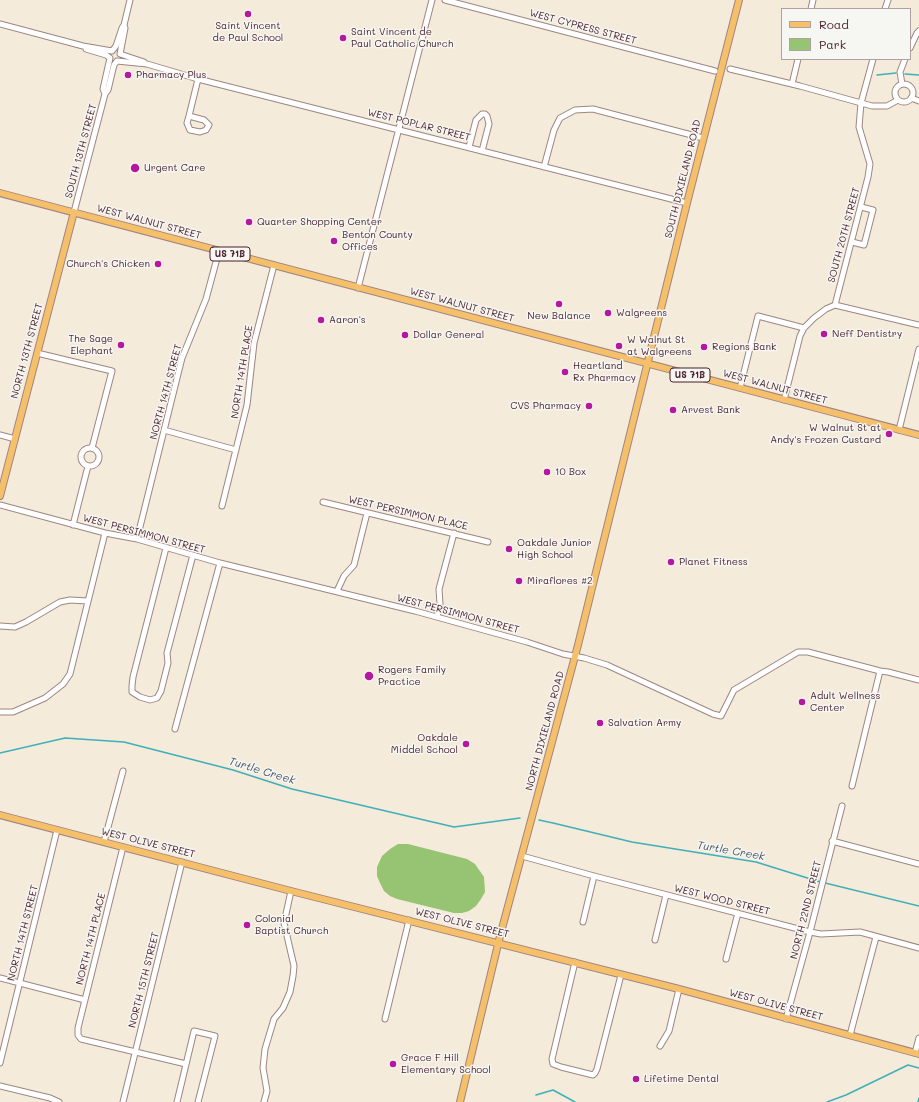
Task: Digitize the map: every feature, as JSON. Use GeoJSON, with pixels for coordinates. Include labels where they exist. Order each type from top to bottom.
{"type":"FeatureCollection","features":[{"type":"Feature","properties":{"kind":"main road","name":"SOUTH DIXIELAND ROAD"},"geometry":{"type":"LineString","coordinates":[[648,364],[703,138],[739,0]]}},
{"type":"Feature","properties":{"kind":"main road","name":"WEST WALNUT STREET"},"geometry":{"type":"LineString","coordinates":[[0,193],[919,435]]}},
{"type":"Feature","properties":{"kind":"main road","name":"NORTH 13TH STREET"},"geometry":{"type":"LineString","coordinates":[[0,496],[74,212]]}},
{"type":"Feature","properties":{"kind":"main road","name":"NORTH DIXIELAND ROAD"},"geometry":{"type":"LineString","coordinates":[[460,1102],[498,943],[575,656],[648,364]]}},
{"type":"Feature","properties":{"kind":"main road","name":"WEST OLIVE STREET"},"geometry":{"type":"LineString","coordinates":[[0,816],[575,962],[917,1053]]}},
{"type":"Feature","properties":{"kind":"street"},"geometry":{"type":"LineString","coordinates":[[110,58],[109,55],[116,46],[124,25],[130,0]]}},
{"type":"Feature","properties":{"kind":"street"},"geometry":{"type":"LineString","coordinates":[[358,288],[432,0]]}},
{"type":"Feature","properties":{"kind":"street","name":"WEST CYPRESS STREET"},"geometry":{"type":"LineString","coordinates":[[445,0],[715,71]]}},
{"type":"Feature","properties":{"kind":"street"},"geometry":{"type":"LineString","coordinates":[[0,24],[83,46],[118,51],[120,54]]}},
{"type":"Feature","properties":{"kind":"street"},"geometry":{"type":"LineString","coordinates":[[83,46],[86,49],[106,55],[112,61],[117,60],[120,58],[125,28],[124,25]]}},
{"type":"Feature","properties":{"kind":"street"},"geometry":{"type":"LineString","coordinates":[[911,46],[919,31]]}},
{"type":"Feature","properties":{"kind":"street","name":"WEST POPLAR STREET"},"geometry":{"type":"LineString","coordinates":[[120,54],[142,61],[146,64]]}},
{"type":"Feature","properties":{"kind":"street","name":"SOUTH 13TH STREET"},"geometry":{"type":"LineString","coordinates":[[105,94],[103,89],[110,58]]}},
{"type":"Feature","properties":{"kind":"street","name":"WEST POPLAR STREET"},"geometry":{"type":"LineString","coordinates":[[117,60],[146,64],[198,79],[687,203]]}},
{"type":"Feature","properties":{"kind":"street","name":"SOUTH 13TH STREET"},"geometry":{"type":"LineString","coordinates":[[74,212],[105,94],[108,90],[114,65],[117,60]]}},
{"type":"Feature","properties":{"kind":"street"},"geometry":{"type":"LineString","coordinates":[[792,84],[798,60]]}},
{"type":"Feature","properties":{"kind":"street","name":"SOUTH 20TH STREET"},"geometry":{"type":"LineString","coordinates":[[835,305],[861,207],[870,164],[859,127],[861,102],[872,60]]}},
{"type":"Feature","properties":{"kind":"street"},"geometry":{"type":"LineString","coordinates":[[902,84],[900,72],[905,60]]}},
{"type":"Feature","properties":{"kind":"street"},"geometry":{"type":"LineString","coordinates":[[730,69],[872,106],[887,106],[898,100],[903,102],[911,98],[919,100]]}},
{"type":"Feature","properties":{"kind":"street"},"geometry":{"type":"LineString","coordinates":[[189,116],[198,79]]}},
{"type":"Feature","properties":{"kind":"street"},"geometry":{"type":"LineString","coordinates":[[898,100],[894,92],[897,87],[902,84],[910,86],[913,92],[911,98]]}},
{"type":"Feature","properties":{"kind":"street"},"geometry":{"type":"LineString","coordinates":[[544,166],[554,130],[560,118],[575,110],[593,109],[703,138]]}},
{"type":"Feature","properties":{"kind":"street"},"geometry":{"type":"LineString","coordinates":[[469,147],[476,120],[482,114],[485,114],[489,119],[490,124],[482,151]]}},
{"type":"Feature","properties":{"kind":"street"},"geometry":{"type":"LineString","coordinates":[[852,242],[864,245],[873,210],[861,207]]}},
{"type":"Feature","properties":{"kind":"street","name":"NORTH 14TH STREET"},"geometry":{"type":"LineString","coordinates":[[137,539],[182,358],[206,299],[219,251]]}},
{"type":"Feature","properties":{"kind":"street","name":"NORTH 14TH PLACE"},"geometry":{"type":"LineString","coordinates":[[222,506],[248,405],[254,343],[274,265]]}},
{"type":"Feature","properties":{"kind":"street"},"geometry":{"type":"LineString","coordinates":[[784,400],[800,336],[804,328],[826,309],[835,305],[919,326]]}},
{"type":"Feature","properties":{"kind":"street"},"geometry":{"type":"LineString","coordinates":[[740,388],[758,316],[804,328]]}},
{"type":"Feature","properties":{"kind":"street"},"geometry":{"type":"LineString","coordinates":[[899,430],[919,349]]}},
{"type":"Feature","properties":{"kind":"street"},"geometry":{"type":"LineString","coordinates":[[37,353],[112,371],[92,448]]}},
{"type":"Feature","properties":{"kind":"street"},"geometry":{"type":"LineString","coordinates":[[164,430],[236,450]]}},
{"type":"Feature","properties":{"kind":"street"},"geometry":{"type":"LineString","coordinates":[[0,435],[15,439]]}},
{"type":"Feature","properties":{"kind":"street"},"geometry":{"type":"LineString","coordinates":[[92,448],[99,454],[99,460],[95,465],[88,466],[82,462],[80,456],[86,449],[92,448]]}},
{"type":"Feature","properties":{"kind":"street"},"geometry":{"type":"LineString","coordinates":[[73,525],[88,466]]}},
{"type":"Feature","properties":{"kind":"street","name":"WEST PERSIMMON PLACE"},"geometry":{"type":"LineString","coordinates":[[323,502],[488,542]]}},
{"type":"Feature","properties":{"kind":"street","name":"WEST PERSIMMON STREET"},"geometry":{"type":"LineString","coordinates":[[0,505],[105,533],[137,539],[220,563],[437,617],[527,642],[563,654],[607,665],[721,716],[734,690],[798,652],[808,652],[880,671]]}},
{"type":"Feature","properties":{"kind":"street"},"geometry":{"type":"LineString","coordinates":[[337,591],[344,576],[354,565],[367,513]]}},
{"type":"Feature","properties":{"kind":"street"},"geometry":{"type":"LineString","coordinates":[[0,712],[13,712],[45,698],[63,684],[70,674],[105,533]]}},
{"type":"Feature","properties":{"kind":"street"},"geometry":{"type":"LineString","coordinates":[[437,617],[440,604],[439,589],[454,533]]}},
{"type":"Feature","properties":{"kind":"street"},"geometry":{"type":"LineString","coordinates":[[166,548],[132,682],[132,692],[140,697],[150,700],[157,698],[161,692],[168,663],[167,653],[193,555]]}},
{"type":"Feature","properties":{"kind":"street"},"geometry":{"type":"LineString","coordinates":[[176,729],[220,563]]}},
{"type":"Feature","properties":{"kind":"street"},"geometry":{"type":"LineString","coordinates":[[0,626],[15,627],[60,602],[70,600],[88,601]]}},
{"type":"Feature","properties":{"kind":"street"},"geometry":{"type":"LineString","coordinates":[[852,786],[880,671],[919,680]]}},
{"type":"Feature","properties":{"kind":"street"},"geometry":{"type":"LineString","coordinates":[[104,842],[123,771]]}},
{"type":"Feature","properties":{"kind":"street","name":"NORTH 22ND STREET"},"geometry":{"type":"LineString","coordinates":[[786,1019],[842,806]]}},
{"type":"Feature","properties":{"kind":"street","name":"NORTH 14TH STREET"},"geometry":{"type":"LineString","coordinates":[[0,1063],[57,830]]}},
{"type":"Feature","properties":{"kind":"street"},"geometry":{"type":"LineString","coordinates":[[832,841],[919,864]]}},
{"type":"Feature","properties":{"kind":"street","name":"NORTH 14TH PLACE"},"geometry":{"type":"LineString","coordinates":[[123,847],[78,1028],[78,1035],[81,1039],[135,1052]]}},
{"type":"Feature","properties":{"kind":"street","name":"WEST WOOD STREET"},"geometry":{"type":"LineString","coordinates":[[522,856],[810,932],[821,934],[860,932],[919,948]]}},
{"type":"Feature","properties":{"kind":"street","name":"NORTH 15TH STREET"},"geometry":{"type":"LineString","coordinates":[[122,1102],[182,862]]}},
{"type":"Feature","properties":{"kind":"street"},"geometry":{"type":"LineString","coordinates":[[583,922],[594,876]]}},
{"type":"Feature","properties":{"kind":"street"},"geometry":{"type":"LineString","coordinates":[[264,1102],[267,1092],[263,1068],[265,1048],[274,1020],[283,1008],[290,992],[293,976],[294,966],[284,923],[291,891]]}},
{"type":"Feature","properties":{"kind":"street"},"geometry":{"type":"LineString","coordinates":[[655,940],[666,895]]}},
{"type":"Feature","properties":{"kind":"street"},"geometry":{"type":"LineString","coordinates":[[726,959],[738,913]]}},
{"type":"Feature","properties":{"kind":"street"},"geometry":{"type":"LineString","coordinates":[[385,1019],[409,920]]}},
{"type":"Feature","properties":{"kind":"street"},"geometry":{"type":"LineString","coordinates":[[850,1035],[876,937]]}},
{"type":"Feature","properties":{"kind":"street"},"geometry":{"type":"LineString","coordinates":[[575,962],[552,1059],[553,1064],[593,1075],[597,1069],[620,975]]}},
{"type":"Feature","properties":{"kind":"street"},"geometry":{"type":"LineString","coordinates":[[0,978],[85,1000]]}},
{"type":"Feature","properties":{"kind":"street"},"geometry":{"type":"LineString","coordinates":[[660,1046],[669,1031],[679,989]]}},
{"type":"Feature","properties":{"kind":"street"},"geometry":{"type":"LineString","coordinates":[[177,1102],[194,1031],[215,1036],[198,1102]]}},
{"type":"Feature","properties":{"kind":"street"},"geometry":{"type":"LineString","coordinates":[[917,1053],[919,1038]]}},
{"type":"Feature","properties":{"kind":"street"},"geometry":{"type":"LineString","coordinates":[[135,1052],[186,1064]]}},
{"type":"Feature","properties":{"kind":"street"},"geometry":{"type":"LineString","coordinates":[[0,1086],[50,1098],[59,1102]]}},
{"type":"Feature","properties":{"kind":"green space"},"geometry":{"type":"Polygon","coordinates":[[[398,844],[408,844],[467,859],[475,864],[484,877],[485,892],[476,906],[469,911],[454,913],[390,896],[384,891],[380,883],[377,876],[377,867],[382,856],[398,844]]]}},
{"type":"Feature","properties":{"kind":"waterway"},"geometry":{"type":"LineString","coordinates":[[877,75],[896,73]]}},
{"type":"Feature","properties":{"kind":"waterway"},"geometry":{"type":"LineString","coordinates":[[905,74],[919,75]]}},
{"type":"Feature","properties":{"kind":"waterway","name":"Turtle Creek"},"geometry":{"type":"LineString","coordinates":[[0,753],[65,738],[124,742],[233,770],[292,789],[454,827],[520,818]]}},
{"type":"Feature","properties":{"kind":"waterway","name":"Turtle Creek"},"geometry":{"type":"LineString","coordinates":[[539,820],[632,842],[756,862],[817,881],[919,906]]}},
{"type":"Feature","properties":{"kind":"waterway"},"geometry":{"type":"LineString","coordinates":[[827,1102],[846,1095],[908,1065],[919,1068]]}},
{"type":"Feature","properties":{"kind":"waterway"},"geometry":{"type":"LineString","coordinates":[[536,1095],[553,1090],[575,1102]]}},
{"type":"Feature","properties":{"kind":"waterway"},"geometry":{"type":"LineString","coordinates":[[918,1102],[919,1098]]}},
{"type":"Feature","properties":{"kind":"place","name":"Saint Vincent de Paul School"},"geometry":{"type":"Point","coordinates":[248,14]}},
{"type":"Feature","properties":{"kind":"place","name":"Saint Vincent de Paul Catholic Church"},"geometry":{"type":"Point","coordinates":[343,38]}},
{"type":"Feature","properties":{"kind":"place","name":"Pharmacy Plus"},"geometry":{"type":"Point","coordinates":[128,75]}},
{"type":"Feature","properties":{"kind":"place","name":"Urgent Care"},"geometry":{"type":"Point","coordinates":[135,168]}},
{"type":"Feature","properties":{"kind":"place","name":"Quarter Shopping Center"},"geometry":{"type":"Point","coordinates":[249,222]}},
{"type":"Feature","properties":{"kind":"place","name":"Benton County Offices"},"geometry":{"type":"Point","coordinates":[334,241]}},
{"type":"Feature","properties":{"kind":"place","name":"Church's Chicken"},"geometry":{"type":"Point","coordinates":[158,264]}},
{"type":"Feature","properties":{"kind":"place","name":"New Balance"},"geometry":{"type":"Point","coordinates":[559,304]}},
{"type":"Feature","properties":{"kind":"place","name":"Walgreens"},"geometry":{"type":"Point","coordinates":[608,313]}},
{"type":"Feature","properties":{"kind":"place","name":"Aaron's"},"geometry":{"type":"Point","coordinates":[321,320]}},
{"type":"Feature","properties":{"kind":"place","name":"Neff Dentistry"},"geometry":{"type":"Point","coordinates":[824,334]}},
{"type":"Feature","properties":{"kind":"place","name":"Dollar General"},"geometry":{"type":"Point","coordinates":[405,335]}},
{"type":"Feature","properties":{"kind":"place","name":"The Sage Elephant"},"geometry":{"type":"Point","coordinates":[121,345]}},
{"type":"Feature","properties":{"kind":"place","name":"W Walnut St at Walgreens"},"geometry":{"type":"Point","coordinates":[619,346]}},
{"type":"Feature","properties":{"kind":"place","name":"Regions Bank"},"geometry":{"type":"Point","coordinates":[704,347]}},
{"type":"Feature","properties":{"kind":"place","name":"Heartland Rx Pharmacy"},"geometry":{"type":"Point","coordinates":[565,372]}},
{"type":"Feature","properties":{"kind":"place","name":"CVS Pharmacy"},"geometry":{"type":"Point","coordinates":[589,406]}},
{"type":"Feature","properties":{"kind":"place","name":"Arvest Bank"},"geometry":{"type":"Point","coordinates":[673,410]}},
{"type":"Feature","properties":{"kind":"place","name":"W Walnut St at Andy's Frozen Custard"},"geometry":{"type":"Point","coordinates":[889,434]}},
{"type":"Feature","properties":{"kind":"place","name":"10 Box"},"geometry":{"type":"Point","coordinates":[547,472]}},
{"type":"Feature","properties":{"kind":"place","name":"Oakdale Junior High School"},"geometry":{"type":"Point","coordinates":[509,549]}},
{"type":"Feature","properties":{"kind":"place","name":"Planet Fitness"},"geometry":{"type":"Point","coordinates":[671,562]}},
{"type":"Feature","properties":{"kind":"place","name":"Miraflores #2"},"geometry":{"type":"Point","coordinates":[519,581]}},
{"type":"Feature","properties":{"kind":"place","name":"Rogers Family Practice"},"geometry":{"type":"Point","coordinates":[369,676]}},
{"type":"Feature","properties":{"kind":"place","name":"Adult Wellness Center"},"geometry":{"type":"Point","coordinates":[802,702]}},
{"type":"Feature","properties":{"kind":"place","name":"Salvation Army"},"geometry":{"type":"Point","coordinates":[600,723]}},
{"type":"Feature","properties":{"kind":"place","name":"Oakdale Middel School"},"geometry":{"type":"Point","coordinates":[466,744]}},
{"type":"Feature","properties":{"kind":"place","name":"Colonial Baptist Church"},"geometry":{"type":"Point","coordinates":[247,925]}},
{"type":"Feature","properties":{"kind":"place","name":"Grace F Hill Elementary School"},"geometry":{"type":"Point","coordinates":[393,1064]}},
{"type":"Feature","properties":{"kind":"place","name":"Lifetime Dental"},"geometry":{"type":"Point","coordinates":[636,1079]}}]}
